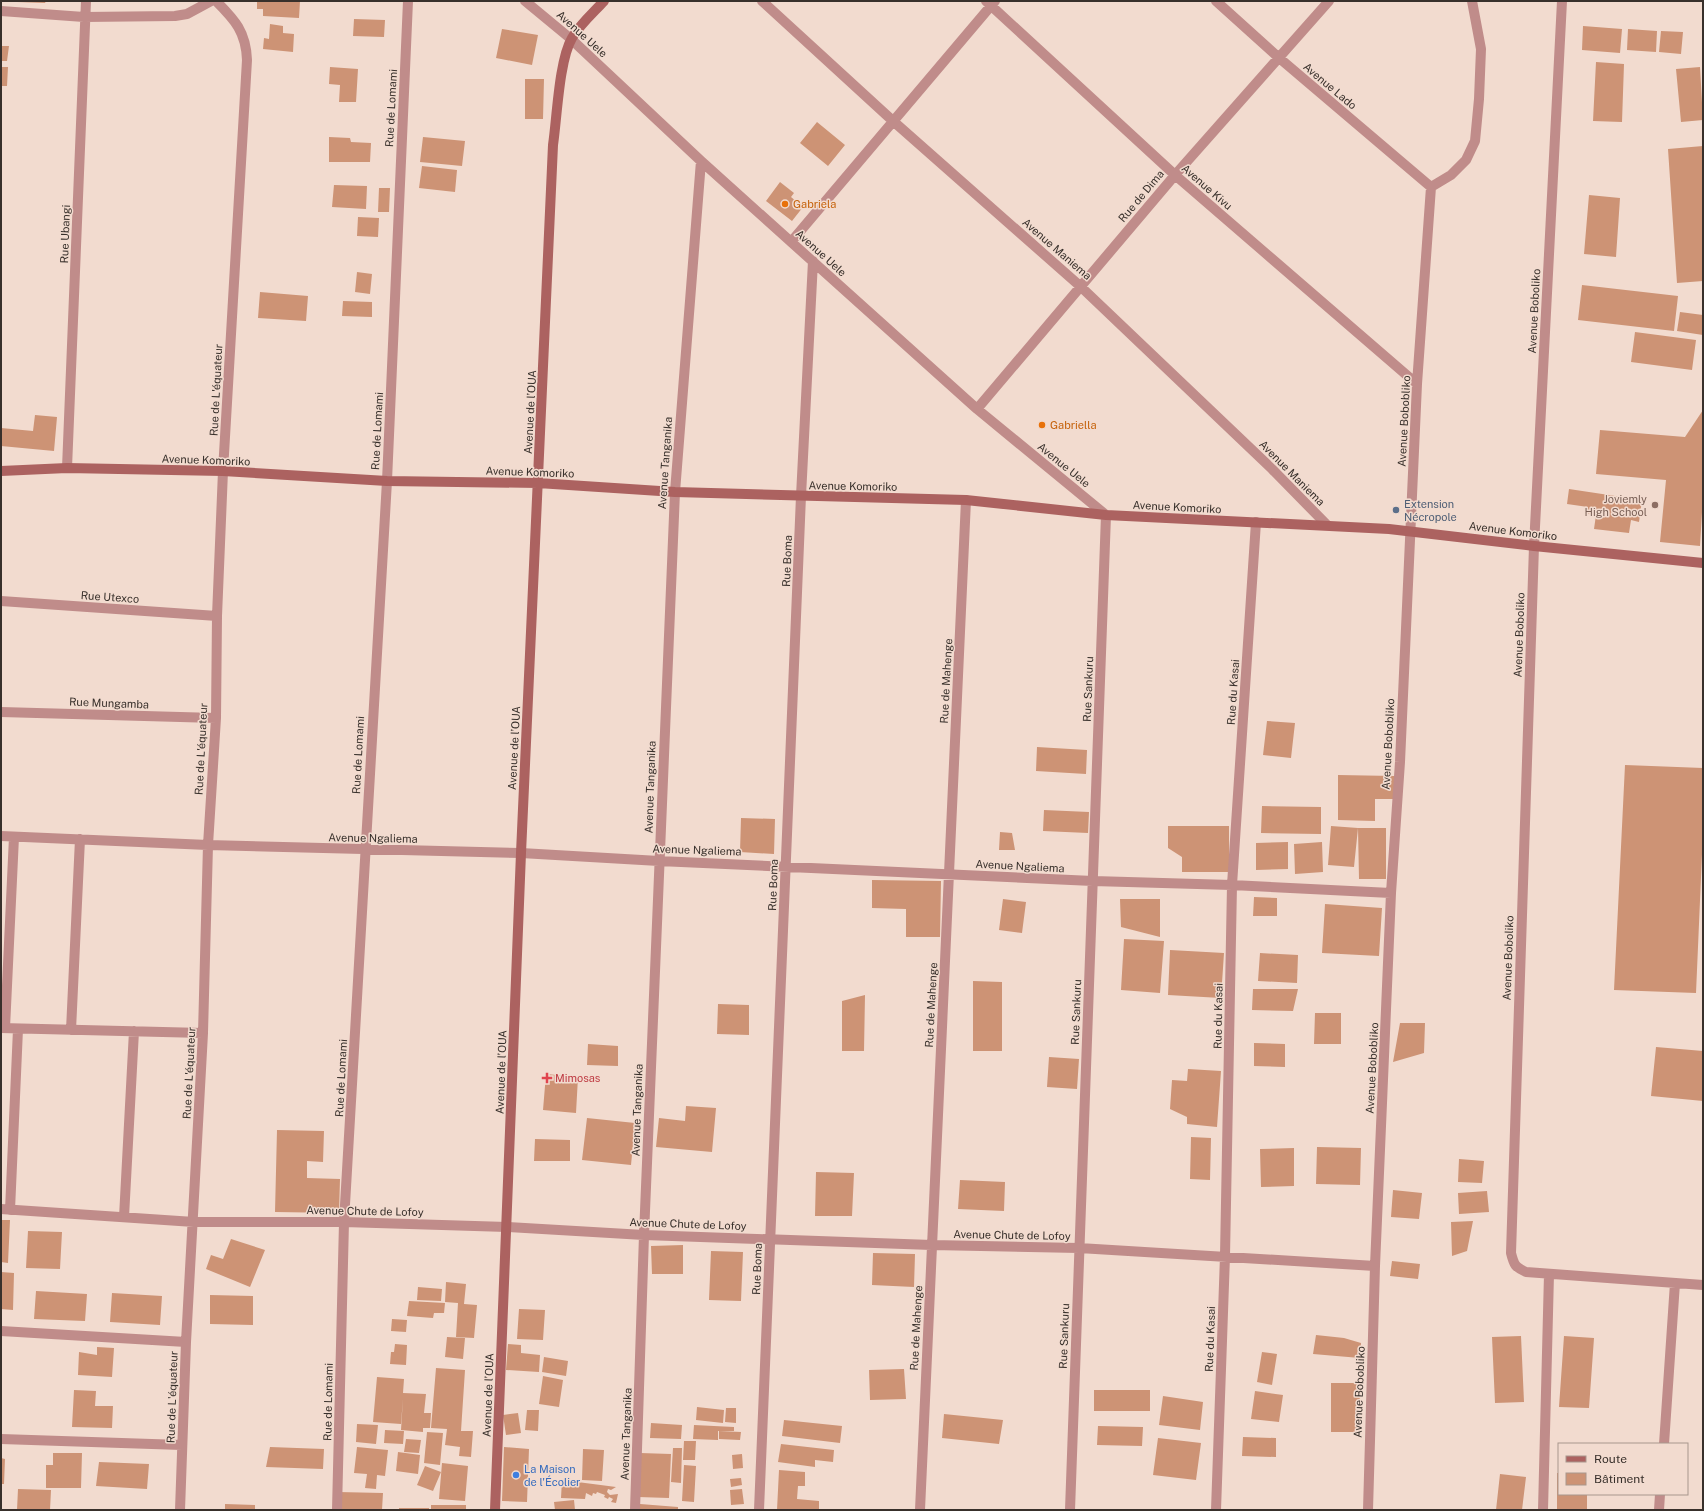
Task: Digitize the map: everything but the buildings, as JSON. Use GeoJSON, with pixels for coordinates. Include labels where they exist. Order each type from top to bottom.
{"type":"FeatureCollection","features":[{"type":"Feature","properties":{"kind":"street","name":"Rue Ubangi"},"geometry":{"type":"LineString","coordinates":[[66,468],[84,17],[86,1]]}},
{"type":"Feature","properties":{"kind":"street"},"geometry":{"type":"LineString","coordinates":[[1,11],[84,17],[175,16],[187,14],[211,1]]}},
{"type":"Feature","properties":{"kind":"street","name":"Rue de L'équateur"},"geometry":{"type":"LineString","coordinates":[[180,1510],[186,1342],[194,1222],[202,1033],[208,845],[216,718],[217,616],[223,471],[248,60],[247,47],[235,20],[216,1]]}},
{"type":"Feature","properties":{"kind":"street","name":"Rue de Lomami"},"geometry":{"type":"LineString","coordinates":[[337,1510],[344,1222],[386,481],[408,1]]}},
{"type":"Feature","properties":{"kind":"street","name":"Avenue Uele"},"geometry":{"type":"LineString","coordinates":[[525,1],[571,39],[701,161],[977,410],[1106,516]]}},
{"type":"Feature","properties":{"kind":"street","name":"Avenue de l’OUA"},"geometry":{"type":"LineString","coordinates":[[495,1510],[521,853],[554,144],[564,62],[571,39],[583,23],[604,1]]}},
{"type":"Feature","properties":{"kind":"street","name":"Avenue Maniema"},"geometry":{"type":"LineString","coordinates":[[762,1],[893,121],[1080,286],[1272,469],[1327,525]]}},
{"type":"Feature","properties":{"kind":"street","name":"Avenue Lado"},"geometry":{"type":"LineString","coordinates":[[1216,1],[1278,57],[1431,186]]}},
{"type":"Feature","properties":{"kind":"street","name":"Rue de Dima"},"geometry":{"type":"LineString","coordinates":[[977,410],[1175,175],[1328,1]]}},
{"type":"Feature","properties":{"kind":"street"},"geometry":{"type":"LineString","coordinates":[[1431,186],[1452,175],[1466,160],[1475,142],[1480,99],[1481,49],[1472,1]]}},
{"type":"Feature","properties":{"kind":"street","name":"Avenue Boboliko"},"geometry":{"type":"LineString","coordinates":[[1549,1274],[1526,1272],[1517,1268],[1513,1262],[1511,1253],[1534,546],[1562,1]]}},
{"type":"Feature","properties":{"kind":"street"},"geometry":{"type":"LineString","coordinates":[[791,242],[991,3]]}},
{"type":"Feature","properties":{"kind":"street","name":"Avenue Kivu"},"geometry":{"type":"LineString","coordinates":[[991,3],[1175,175],[1417,384]]}},
{"type":"Feature","properties":{"kind":"street","name":"Avenue Tanganika"},"geometry":{"type":"LineString","coordinates":[[635,1510],[644,1235],[675,492],[701,161]]}},
{"type":"Feature","properties":{"kind":"street","name":"Avenue Bobobliko"},"geometry":{"type":"LineString","coordinates":[[1368,1510],[1375,1266],[1391,894],[1400,762],[1417,384],[1431,186]]}},
{"type":"Feature","properties":{"kind":"street","name":"Rue Boma"},"geometry":{"type":"LineString","coordinates":[[759,1510],[801,496],[813,261]]}},
{"type":"Feature","properties":{"kind":"street","name":"Avenue Komoriko"},"geometry":{"type":"LineString","coordinates":[[1,471],[66,468],[223,471],[386,481],[538,483],[675,492],[966,500],[1106,516],[1327,525],[1410,531],[1534,546],[1703,563]]}},
{"type":"Feature","properties":{"kind":"street","name":"Rue de Mahenge"},"geometry":{"type":"LineString","coordinates":[[920,1510],[966,500]]}},
{"type":"Feature","properties":{"kind":"street","name":"Rue Sankuru"},"geometry":{"type":"LineString","coordinates":[[1070,1510],[1106,516]]}},
{"type":"Feature","properties":{"kind":"street","name":"Rue du Kasai"},"geometry":{"type":"LineString","coordinates":[[1216,1510],[1225,1256],[1232,885],[1256,522]]}},
{"type":"Feature","properties":{"kind":"street","name":"Rue Utexco"},"geometry":{"type":"LineString","coordinates":[[1,601],[217,616]]}},
{"type":"Feature","properties":{"kind":"street","name":"Rue Mungamba"},"geometry":{"type":"LineString","coordinates":[[1,712],[216,718]]}},
{"type":"Feature","properties":{"kind":"street","name":"Avenue Ngaliema"},"geometry":{"type":"LineString","coordinates":[[1,836],[208,845],[521,853],[659,861],[1093,881],[1232,885],[1391,894]]}},
{"type":"Feature","properties":{"kind":"street"},"geometry":{"type":"LineString","coordinates":[[14,837],[3,1028],[202,1033]]}},
{"type":"Feature","properties":{"kind":"street"},"geometry":{"type":"LineString","coordinates":[[71,1030],[80,839]]}},
{"type":"Feature","properties":{"kind":"street"},"geometry":{"type":"LineString","coordinates":[[5,1209],[18,1029]]}},
{"type":"Feature","properties":{"kind":"street"},"geometry":{"type":"LineString","coordinates":[[124,1217],[134,1031]]}},
{"type":"Feature","properties":{"kind":"street","name":"Avenue Chute de Lofoy"},"geometry":{"type":"LineString","coordinates":[[5,1209],[194,1222],[344,1222],[507,1227],[644,1235],[770,1238],[932,1245],[1079,1248],[1375,1266]]}},
{"type":"Feature","properties":{"kind":"street"},"geometry":{"type":"LineString","coordinates":[[1543,1510],[1549,1274],[1703,1284]]}},
{"type":"Feature","properties":{"kind":"street"},"geometry":{"type":"LineString","coordinates":[[1664,1443],[1675,1283]]}},
{"type":"Feature","properties":{"kind":"street"},"geometry":{"type":"LineString","coordinates":[[1,1331],[186,1342]]}},
{"type":"Feature","properties":{"kind":"street"},"geometry":{"type":"LineString","coordinates":[[1,1439],[182,1446]]}},
{"type":"Feature","properties":{"kind":"street"},"geometry":{"type":"LineString","coordinates":[[1659,1510],[1660,1495]]}},
{"type":"Feature","properties":{"kind":"place","name":"Gabriela"},"geometry":{"type":"Point","coordinates":[785,204]}},
{"type":"Feature","properties":{"kind":"place","name":"Gabriella"},"geometry":{"type":"Point","coordinates":[1042,425]}},
{"type":"Feature","properties":{"kind":"place","name":"Joviemly High School"},"geometry":{"type":"Point","coordinates":[1655,505]}},
{"type":"Feature","properties":{"kind":"place","name":"Extension Nécropole"},"geometry":{"type":"Point","coordinates":[1396,510]}},
{"type":"Feature","properties":{"kind":"place","name":"Mimosas"},"geometry":{"type":"Point","coordinates":[547,1078]}},
{"type":"Feature","properties":{"kind":"place","name":"La Maison de l'Écolier"},"geometry":{"type":"Point","coordinates":[516,1475]}}]}
